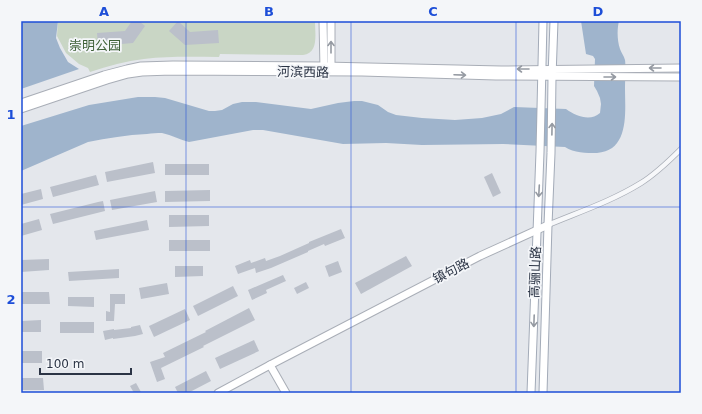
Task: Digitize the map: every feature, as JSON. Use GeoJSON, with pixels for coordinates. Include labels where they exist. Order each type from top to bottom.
{"type":"FeatureCollection","features":[{"type":"Feature","properties":{"kind":"street"},"geometry":{"type":"LineString","coordinates":[[323,21],[327,69]]}},
{"type":"Feature","properties":{"kind":"street"},"geometry":{"type":"LineString","coordinates":[[327,69],[331,21]]}},
{"type":"Feature","properties":{"kind":"street"},"geometry":{"type":"LineString","coordinates":[[542,73],[543,21]]}},
{"type":"Feature","properties":{"kind":"street"},"geometry":{"type":"LineString","coordinates":[[552,73],[554,21]]}},
{"type":"Feature","properties":{"kind":"street","name":"河滨西路"},"geometry":{"type":"LineString","coordinates":[[21,103],[104,75],[141,66],[173,65],[327,69]]}},
{"type":"Feature","properties":{"kind":"street","name":"河滨西路"},"geometry":{"type":"LineString","coordinates":[[552,73],[590,69],[681,68]]}},
{"type":"Feature","properties":{"kind":"street","name":"河滨西路"},"geometry":{"type":"LineString","coordinates":[[21,109],[107,80],[142,72],[327,69],[501,70],[591,77],[681,77]]}},
{"type":"Feature","properties":{"kind":"street","name":"高骊山路"},"geometry":{"type":"LineString","coordinates":[[531,393],[542,73]]}},
{"type":"Feature","properties":{"kind":"street","name":"高骊山路"},"geometry":{"type":"LineString","coordinates":[[543,393],[551,153],[552,73]]}},
{"type":"Feature","properties":{"kind":"street","name":"镇句路"},"geometry":{"type":"LineString","coordinates":[[218,393],[480,256],[548,225],[611,199],[642,182],[672,159],[681,149]]}},
{"type":"Feature","properties":{"kind":"street"},"geometry":{"type":"LineString","coordinates":[[270,365],[286,393]]}},
{"type":"Feature","properties":{"kind":"green space","name":"崇明公园"},"geometry":{"type":"Polygon","coordinates":[[[58,21],[315,21],[315,42],[312,51],[303,55],[220,54],[219,57],[153,58],[124,62],[90,72],[88,68],[79,64],[66,53],[57,36],[58,21]]]}},
{"type":"Feature","properties":{"kind":"water"},"geometry":{"type":"Polygon","coordinates":[[[21,21],[58,21],[56,38],[60,48],[68,62],[79,69],[21,89],[21,21]]]}},
{"type":"Feature","properties":{"kind":"water"},"geometry":{"type":"Polygon","coordinates":[[[581,21],[619,21],[618,42],[625,59],[625,118],[620,138],[608,151],[584,153],[576,152],[565,147],[503,144],[343,144],[263,130],[253,130],[189,142],[166,134],[156,133],[88,142],[21,171],[21,126],[89,105],[138,97],[165,98],[209,111],[222,110],[233,104],[242,102],[256,102],[311,109],[338,103],[362,101],[378,105],[388,112],[396,115],[422,118],[455,120],[482,118],[501,114],[514,107],[566,109],[574,114],[587,118],[596,116],[600,113],[601,104],[600,98],[594,86],[595,59],[593,56],[586,54],[581,21]]]}},
{"type":"Feature","properties":{"kind":"building"},"geometry":{"type":"Polygon","coordinates":[[[132,21],[139,21],[145,26],[133,43],[98,46],[97,33],[125,31],[132,21]]]}},
{"type":"Feature","properties":{"kind":"building"},"geometry":{"type":"Polygon","coordinates":[[[178,21],[190,32],[218,30],[219,43],[185,45],[169,31],[178,21]]]}},
{"type":"Feature","properties":{"kind":"building"},"geometry":{"type":"Polygon","coordinates":[[[153,162],[155,173],[107,182],[105,172],[153,162]]]}},
{"type":"Feature","properties":{"kind":"building"},"geometry":{"type":"Polygon","coordinates":[[[165,164],[209,164],[209,175],[165,175],[165,164]]]}},
{"type":"Feature","properties":{"kind":"building"},"geometry":{"type":"Polygon","coordinates":[[[492,173],[501,193],[493,197],[484,177],[492,173]]]}},
{"type":"Feature","properties":{"kind":"building"},"geometry":{"type":"Polygon","coordinates":[[[96,175],[99,185],[53,197],[50,187],[96,175]]]}},
{"type":"Feature","properties":{"kind":"building"},"geometry":{"type":"Polygon","coordinates":[[[41,189],[43,199],[21,205],[21,194],[41,189]]]}},
{"type":"Feature","properties":{"kind":"building"},"geometry":{"type":"Polygon","coordinates":[[[210,190],[210,201],[165,202],[165,191],[210,190]]]}},
{"type":"Feature","properties":{"kind":"building"},"geometry":{"type":"Polygon","coordinates":[[[155,191],[157,202],[112,210],[110,200],[155,191]]]}},
{"type":"Feature","properties":{"kind":"building"},"geometry":{"type":"Polygon","coordinates":[[[103,201],[105,211],[53,224],[50,214],[103,201]]]}},
{"type":"Feature","properties":{"kind":"building"},"geometry":{"type":"Polygon","coordinates":[[[169,215],[209,215],[209,226],[169,227],[169,215]]]}},
{"type":"Feature","properties":{"kind":"building"},"geometry":{"type":"Polygon","coordinates":[[[39,219],[42,230],[21,236],[21,224],[39,219]]]}},
{"type":"Feature","properties":{"kind":"building"},"geometry":{"type":"Polygon","coordinates":[[[147,220],[149,230],[96,240],[94,231],[147,220]]]}},
{"type":"Feature","properties":{"kind":"building"},"geometry":{"type":"Polygon","coordinates":[[[341,229],[345,238],[325,246],[324,244],[271,268],[256,273],[255,268],[238,274],[235,266],[250,260],[251,263],[265,258],[266,261],[341,229]]]}},
{"type":"Feature","properties":{"kind":"building"},"geometry":{"type":"Polygon","coordinates":[[[169,240],[210,240],[210,251],[169,251],[169,240]]]}},
{"type":"Feature","properties":{"kind":"building"},"geometry":{"type":"Polygon","coordinates":[[[406,256],[412,266],[361,294],[355,283],[406,256]]]}},
{"type":"Feature","properties":{"kind":"building"},"geometry":{"type":"Polygon","coordinates":[[[49,259],[49,270],[21,272],[21,260],[49,259]]]}},
{"type":"Feature","properties":{"kind":"building"},"geometry":{"type":"Polygon","coordinates":[[[338,261],[342,272],[329,277],[325,266],[338,261]]]}},
{"type":"Feature","properties":{"kind":"building"},"geometry":{"type":"Polygon","coordinates":[[[175,266],[203,266],[203,276],[175,277],[175,266]]]}},
{"type":"Feature","properties":{"kind":"building"},"geometry":{"type":"Polygon","coordinates":[[[119,269],[119,278],[69,281],[68,272],[119,269]]]}},
{"type":"Feature","properties":{"kind":"building"},"geometry":{"type":"Polygon","coordinates":[[[283,275],[286,281],[266,290],[267,293],[252,300],[248,290],[283,275]]]}},
{"type":"Feature","properties":{"kind":"building"},"geometry":{"type":"Polygon","coordinates":[[[306,282],[309,288],[297,294],[294,288],[306,282]]]}},
{"type":"Feature","properties":{"kind":"building"},"geometry":{"type":"Polygon","coordinates":[[[167,283],[169,294],[141,299],[139,288],[167,283]]]}},
{"type":"Feature","properties":{"kind":"building"},"geometry":{"type":"Polygon","coordinates":[[[233,286],[238,296],[198,316],[193,306],[233,286]]]}},
{"type":"Feature","properties":{"kind":"building"},"geometry":{"type":"Polygon","coordinates":[[[21,292],[49,292],[50,304],[21,304],[21,292]]]}},
{"type":"Feature","properties":{"kind":"building"},"geometry":{"type":"Polygon","coordinates":[[[110,294],[125,294],[125,304],[115,304],[114,321],[106,321],[106,311],[110,312],[110,294]]]}},
{"type":"Feature","properties":{"kind":"building"},"geometry":{"type":"Polygon","coordinates":[[[68,297],[94,297],[94,307],[68,306],[68,297]]]}},
{"type":"Feature","properties":{"kind":"building"},"geometry":{"type":"Polygon","coordinates":[[[249,308],[255,320],[161,368],[165,379],[157,382],[150,362],[165,357],[163,353],[206,332],[205,331],[249,308]]]}},
{"type":"Feature","properties":{"kind":"building"},"geometry":{"type":"Polygon","coordinates":[[[185,309],[190,320],[154,337],[149,326],[185,309]]]}},
{"type":"Feature","properties":{"kind":"building"},"geometry":{"type":"Polygon","coordinates":[[[41,320],[41,332],[21,332],[21,321],[41,320]]]}},
{"type":"Feature","properties":{"kind":"building"},"geometry":{"type":"Polygon","coordinates":[[[60,322],[94,322],[94,333],[60,333],[60,322]]]}},
{"type":"Feature","properties":{"kind":"building"},"geometry":{"type":"Polygon","coordinates":[[[140,325],[143,334],[105,340],[103,331],[131,328],[140,325]]]}},
{"type":"Feature","properties":{"kind":"building"},"geometry":{"type":"Polygon","coordinates":[[[254,340],[259,351],[220,369],[215,358],[254,340]]]}},
{"type":"Feature","properties":{"kind":"building"},"geometry":{"type":"Polygon","coordinates":[[[21,351],[42,351],[42,363],[21,363],[21,351]]]}},
{"type":"Feature","properties":{"kind":"building"},"geometry":{"type":"Polygon","coordinates":[[[206,371],[211,381],[188,393],[178,393],[175,387],[206,371]]]}},
{"type":"Feature","properties":{"kind":"building"},"geometry":{"type":"Polygon","coordinates":[[[21,378],[43,378],[44,390],[21,390],[21,378]]]}},
{"type":"Feature","properties":{"kind":"building"},"geometry":{"type":"Polygon","coordinates":[[[136,383],[141,392],[134,393],[130,386],[136,383]]]}}]}
